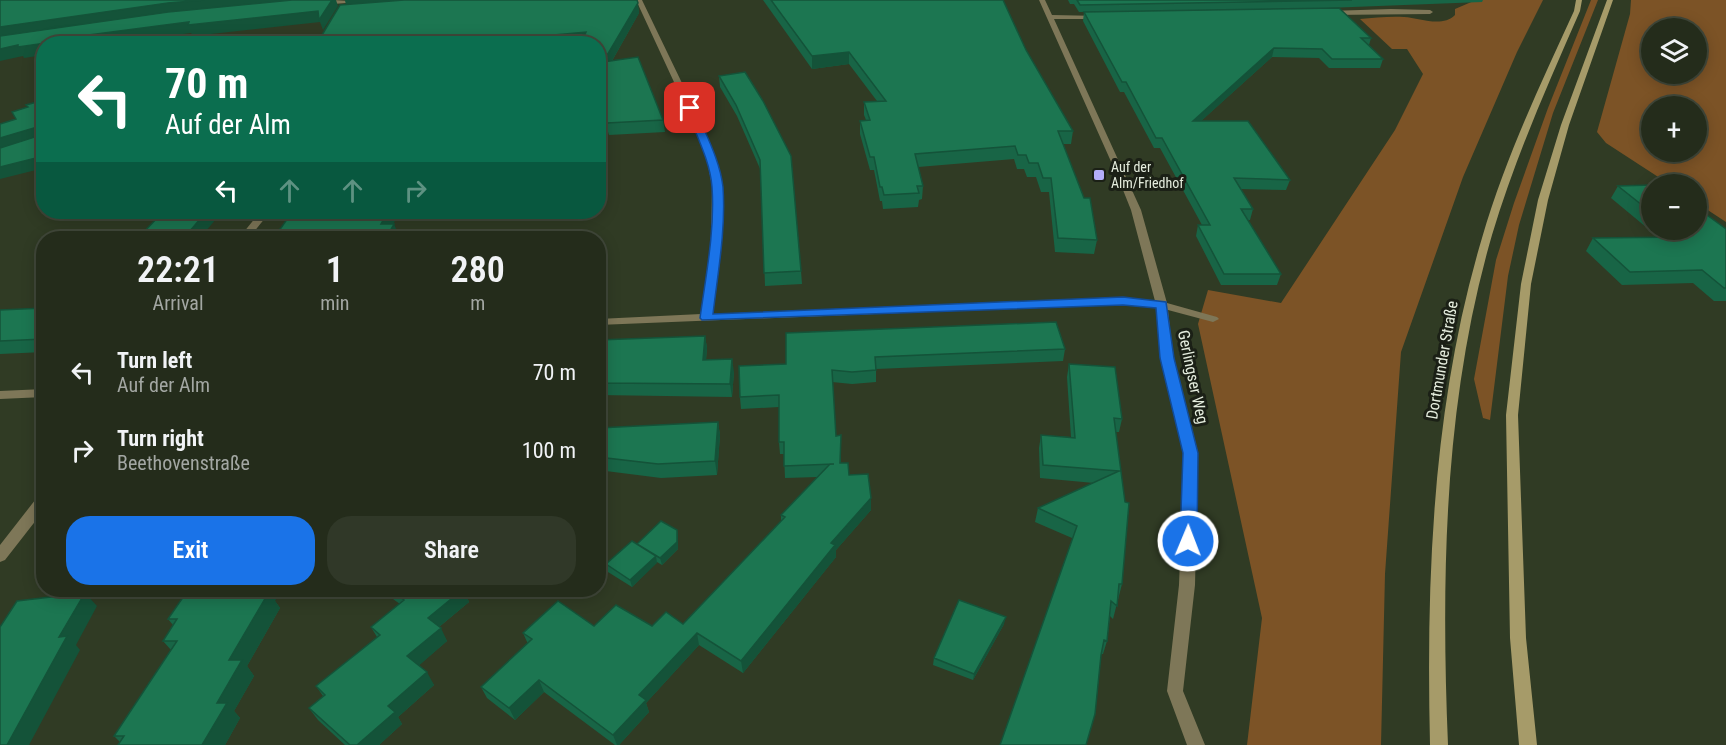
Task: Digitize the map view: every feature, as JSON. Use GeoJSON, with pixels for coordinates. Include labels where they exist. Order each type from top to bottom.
{"type":"FeatureCollection","features":[{"type":"Feature","properties":{"kind":"main road","name":"Dortmunder Straße"},"geometry":{"type":"LineString","coordinates":[[1439,745],[1438,615],[1443,480],[1455,378],[1478,269],[1531,117],[1577,11],[1579,0]]}},
{"type":"Feature","properties":{"kind":"main road"},"geometry":{"type":"LineString","coordinates":[[1528,745],[1518,638],[1512,415],[1526,284],[1543,200],[1565,125],[1610,0]]}},
{"type":"Feature","properties":{"kind":"street"},"geometry":{"type":"LineString","coordinates":[[313,3],[346,0]]}},
{"type":"Feature","properties":{"kind":"street"},"geometry":{"type":"LineString","coordinates":[[339,11],[346,0]]}},
{"type":"Feature","properties":{"kind":"street"},"geometry":{"type":"LineString","coordinates":[[639,0],[690,108],[711,160],[717,186],[716,245],[706,318]]}},
{"type":"Feature","properties":{"kind":"street","name":"Gerlingser Weg"},"geometry":{"type":"LineString","coordinates":[[1042,0],[1136,210],[1162,305],[1167,358],[1191,453],[1188,585],[1175,691],[1196,745]]}},
{"type":"Feature","properties":{"kind":"street"},"geometry":{"type":"LineString","coordinates":[[1319,14],[1430,12]]}},
{"type":"Feature","properties":{"kind":"street"},"geometry":{"type":"LineString","coordinates":[[1050,17],[1108,17]]}},
{"type":"Feature","properties":{"kind":"street"},"geometry":{"type":"LineString","coordinates":[[250,231],[259,219]]}},
{"type":"Feature","properties":{"kind":"street"},"geometry":{"type":"LineString","coordinates":[[606,322],[1123,301],[1162,305],[1213,319]]}},
{"type":"Feature","properties":{"kind":"street"},"geometry":{"type":"LineString","coordinates":[[0,395],[36,393]]}},
{"type":"Feature","properties":{"kind":"street"},"geometry":{"type":"LineString","coordinates":[[0,556],[36,509]]}},
{"type":"Feature","properties":{"kind":"shaded area"},"geometry":{"type":"Polygon","coordinates":[[[1476,0],[1543,0],[1517,52],[1463,177],[1401,352],[1385,574],[1381,745],[1247,745],[1262,618],[1198,324],[1208,290],[1281,303],[1395,130],[1423,74],[1407,49],[1392,49],[1360,19],[1398,17],[1444,21],[1455,15],[1455,9],[1476,0]]]}},
{"type":"Feature","properties":{"kind":"shaded area"},"geometry":{"type":"Polygon","coordinates":[[[1591,0],[1598,0],[1553,113],[1519,225],[1508,276],[1490,420],[1483,418],[1474,379],[1496,260],[1548,108],[1591,0]]]}},
{"type":"Feature","properties":{"kind":"shaded area"},"geometry":{"type":"Polygon","coordinates":[[[1631,0],[1726,0],[1726,222],[1707,210],[1707,174],[1654,174],[1606,143],[1597,132],[1630,14],[1631,0]]]}},
{"type":"Feature","properties":{"kind":"building"},"geometry":{"type":"Polygon","coordinates":[[[0,0],[204,0],[0,27],[0,0]]]}},
{"type":"Feature","properties":{"kind":"building"},"geometry":{"type":"Polygon","coordinates":[[[292,0],[332,0],[319,20],[318,11],[188,25],[189,22],[88,36],[36,36],[36,44],[0,49],[0,36],[168,12],[292,0]]]}},
{"type":"Feature","properties":{"kind":"building"},"geometry":{"type":"Polygon","coordinates":[[[404,0],[637,0],[638,3],[606,57],[606,36],[584,36],[586,32],[542,36],[322,36],[340,5],[404,0]]]}},
{"type":"Feature","properties":{"kind":"building"},"geometry":{"type":"Polygon","coordinates":[[[771,0],[1003,0],[1026,50],[1073,131],[1058,131],[1084,198],[1090,198],[1097,240],[1058,238],[1051,178],[1043,178],[1038,163],[1029,163],[1026,155],[1018,155],[1015,146],[915,154],[923,186],[917,186],[919,193],[884,195],[880,187],[874,157],[870,157],[860,121],[870,120],[864,102],[886,101],[849,52],[812,56],[771,0]]]}},
{"type":"Feature","properties":{"kind":"building"},"geometry":{"type":"Polygon","coordinates":[[[1077,0],[1352,0],[1080,5],[1077,0]]]}},
{"type":"Feature","properties":{"kind":"building"},"geometry":{"type":"Polygon","coordinates":[[[1339,8],[1371,38],[1361,38],[1383,59],[1332,59],[1322,49],[1274,48],[1193,121],[1248,121],[1290,180],[1234,178],[1253,209],[1241,209],[1281,274],[1224,274],[1198,225],[1210,225],[1162,138],[1156,138],[1084,12],[1339,8]]]}},
{"type":"Feature","properties":{"kind":"building"},"geometry":{"type":"Polygon","coordinates":[[[638,57],[663,120],[607,123],[606,62],[638,57]]]}},
{"type":"Feature","properties":{"kind":"building"},"geometry":{"type":"Polygon","coordinates":[[[745,72],[763,101],[791,156],[801,271],[764,273],[760,160],[736,105],[719,76],[745,72]]]}},
{"type":"Feature","properties":{"kind":"building"},"geometry":{"type":"Polygon","coordinates":[[[36,102],[36,127],[0,138],[0,124],[16,119],[12,112],[28,107],[26,105],[36,102]]]}},
{"type":"Feature","properties":{"kind":"building"},"geometry":{"type":"Polygon","coordinates":[[[36,137],[36,158],[0,167],[0,148],[36,137]]]}},
{"type":"Feature","properties":{"kind":"building"},"geometry":{"type":"Polygon","coordinates":[[[1641,185],[1641,204],[1618,186],[1641,185]]]}},
{"type":"Feature","properties":{"kind":"building"},"geometry":{"type":"Polygon","coordinates":[[[1707,215],[1726,229],[1726,288],[1702,270],[1630,272],[1593,238],[1707,240],[1707,215]]]}},
{"type":"Feature","properties":{"kind":"building"},"geometry":{"type":"Polygon","coordinates":[[[156,219],[200,219],[190,231],[145,231],[156,219]]]}},
{"type":"Feature","properties":{"kind":"building"},"geometry":{"type":"Polygon","coordinates":[[[287,219],[384,219],[381,224],[394,224],[390,231],[278,231],[287,219]]]}},
{"type":"Feature","properties":{"kind":"building"},"geometry":{"type":"Polygon","coordinates":[[[36,308],[36,339],[0,341],[0,310],[36,308]]]}},
{"type":"Feature","properties":{"kind":"building"},"geometry":{"type":"Polygon","coordinates":[[[1056,322],[1065,349],[875,357],[876,370],[852,372],[832,370],[836,436],[841,435],[840,463],[848,463],[849,475],[868,474],[871,498],[831,543],[835,545],[741,661],[697,633],[639,695],[646,700],[613,735],[539,680],[509,708],[481,687],[532,639],[523,633],[558,601],[594,626],[616,605],[652,626],[666,612],[683,624],[785,517],[781,515],[830,464],[784,466],[784,442],[779,442],[779,395],[740,397],[739,366],[786,364],[786,333],[1056,322]]]}},
{"type":"Feature","properties":{"kind":"building"},"geometry":{"type":"Polygon","coordinates":[[[705,336],[703,360],[732,359],[730,384],[606,383],[606,340],[705,336]]]}},
{"type":"Feature","properties":{"kind":"building"},"geometry":{"type":"Polygon","coordinates":[[[1069,364],[1115,367],[1122,419],[1114,418],[1125,502],[1129,503],[1122,584],[1119,584],[1117,606],[1111,601],[1107,641],[1104,640],[1101,655],[1095,714],[1086,745],[1000,745],[1077,526],[1038,508],[1119,471],[1043,465],[1041,435],[1075,438],[1069,364]]]}},
{"type":"Feature","properties":{"kind":"building"},"geometry":{"type":"Polygon","coordinates":[[[718,422],[715,461],[658,464],[606,458],[606,428],[718,422]]]}},
{"type":"Feature","properties":{"kind":"building"},"geometry":{"type":"Polygon","coordinates":[[[661,521],[677,530],[677,542],[660,558],[637,544],[661,521]]]}},
{"type":"Feature","properties":{"kind":"building"},"geometry":{"type":"Polygon","coordinates":[[[632,541],[656,556],[630,580],[606,564],[632,541]]]}},
{"type":"Feature","properties":{"kind":"building"},"geometry":{"type":"Polygon","coordinates":[[[51,597],[83,597],[59,637],[67,636],[7,745],[0,745],[0,627],[17,601],[51,597]]]}},
{"type":"Feature","properties":{"kind":"building"},"geometry":{"type":"Polygon","coordinates":[[[183,597],[266,597],[229,660],[242,660],[217,703],[227,703],[202,745],[118,745],[124,736],[114,736],[177,641],[163,641],[177,619],[168,619],[183,597]]]}},
{"type":"Feature","properties":{"kind":"building"},"geometry":{"type":"Polygon","coordinates":[[[400,597],[454,597],[428,618],[441,628],[407,656],[427,672],[388,706],[395,712],[357,745],[350,745],[309,708],[325,695],[316,686],[380,635],[371,627],[404,600],[400,597]]]}},
{"type":"Feature","properties":{"kind":"building"},"geometry":{"type":"Polygon","coordinates":[[[959,600],[1006,617],[974,674],[934,658],[959,600]]]}},
{"type":"Feature","properties":{"kind":"place","name":"Auf der Alm/Friedhof"},"geometry":{"type":"Point","coordinates":[1099,175]}},
{"type":"Feature","properties":{"kind":"route"},"geometry":{"type":"LineString","coordinates":[[690,108],[711,160],[717,186],[716,245],[706,318],[1123,301],[1162,305],[1167,358],[1191,453],[1188,541]]}}]}
